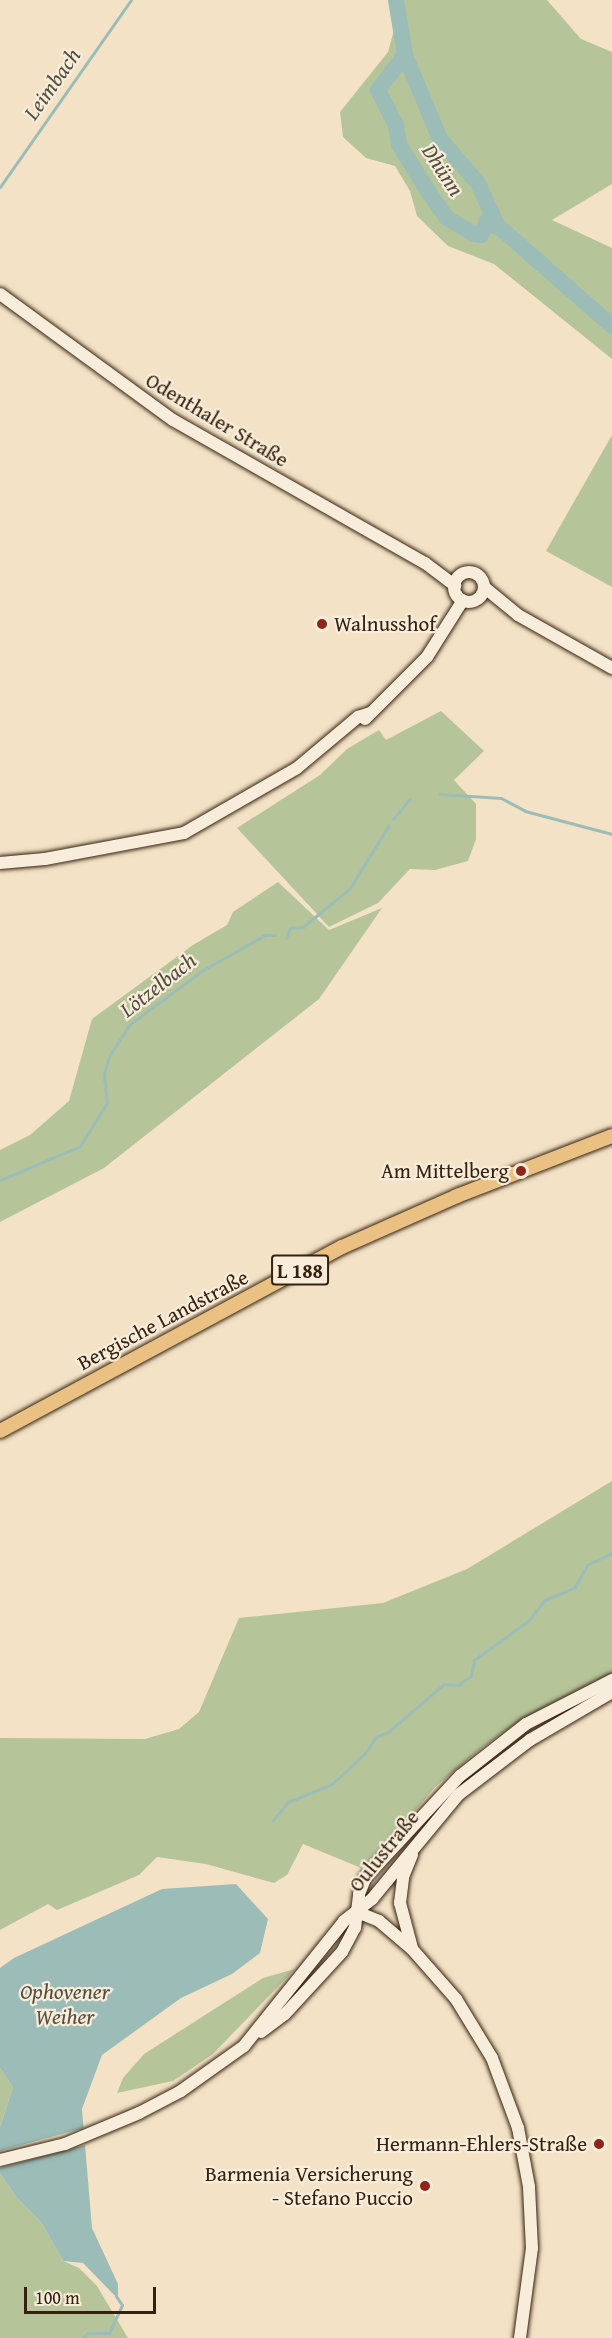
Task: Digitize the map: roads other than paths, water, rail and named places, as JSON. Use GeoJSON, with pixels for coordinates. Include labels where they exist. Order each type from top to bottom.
{"type":"FeatureCollection","features":[{"type":"Feature","properties":{"kind":"main road","name":"Odenthaler Straße"},"geometry":{"type":"LineString","coordinates":[[0,294],[173,420],[425,563],[455,586]]}},
{"type":"Feature","properties":{"kind":"main road","name":"Odenthaler Straße"},"geometry":{"type":"LineString","coordinates":[[425,563],[462,575]]}},
{"type":"Feature","properties":{"kind":"main road"},"geometry":{"type":"LineString","coordinates":[[463,600],[455,586],[462,575],[477,575],[484,587],[512,610],[612,668]]}},
{"type":"Feature","properties":{"kind":"main road"},"geometry":{"type":"LineString","coordinates":[[477,600],[484,587]]}},
{"type":"Feature","properties":{"kind":"main road"},"geometry":{"type":"LineString","coordinates":[[463,600],[477,600],[512,610]]}},
{"type":"Feature","properties":{"kind":"main road"},"geometry":{"type":"LineString","coordinates":[[0,863],[45,859],[148,838],[180,825],[196,824],[252,797],[328,745],[358,717],[370,712],[427,657],[463,600]]}},
{"type":"Feature","properties":{"kind":"main road","name":"Bergische Landstraße"},"geometry":{"type":"LineString","coordinates":[[0,1431],[342,1247],[457,1196],[612,1136]]}},
{"type":"Feature","properties":{"kind":"main road","name":"Oulustraße"},"geometry":{"type":"LineString","coordinates":[[357,1912],[366,1878],[384,1854],[483,1754],[526,1724],[612,1680]]}},
{"type":"Feature","properties":{"kind":"main road","name":"Oulustraße"},"geometry":{"type":"LineString","coordinates":[[357,1912],[430,1824],[472,1785],[530,1740],[612,1692]]}},
{"type":"Feature","properties":{"kind":"main road"},"geometry":{"type":"LineString","coordinates":[[412,1949],[400,1903],[407,1864],[416,1849],[472,1785]]}},
{"type":"Feature","properties":{"kind":"main road"},"geometry":{"type":"LineString","coordinates":[[0,2160],[57,2146],[113,2126],[180,2091],[257,2033],[344,1921],[357,1912],[379,1921],[412,1949],[456,1999],[492,2058],[518,2128],[529,2187],[532,2248],[520,2338]]}},
{"type":"Feature","properties":{"kind":"water"},"geometry":{"type":"Polygon","coordinates":[[[490,209],[509,226],[512,239],[483,231],[486,224],[478,218],[490,209]]]}},
{"type":"Feature","properties":{"kind":"water","name":"Ophovener Weiher"},"geometry":{"type":"Polygon","coordinates":[[[236,1884],[268,1919],[260,1953],[232,1974],[181,1998],[102,2055],[82,2109],[92,2228],[118,2284],[118,2299],[83,2263],[63,2261],[41,2222],[17,2198],[0,2173],[0,2127],[13,2087],[0,2068],[0,1968],[14,1958],[162,1889],[236,1884]]]}},
{"type":"Feature","properties":{"kind":"waterway","name":"Leimbach"},"geometry":{"type":"LineString","coordinates":[[0,187],[131,0]]}},
{"type":"Feature","properties":{"kind":"waterway","name":"Dhünn"},"geometry":{"type":"LineString","coordinates":[[396,0],[405,55],[378,90],[396,125],[399,145],[430,194],[447,218],[474,234],[481,235],[486,224],[497,225],[612,326]]}},
{"type":"Feature","properties":{"kind":"waterway","name":"Dhünn"},"geometry":{"type":"LineString","coordinates":[[405,55],[440,139],[478,183],[497,225]]}},
{"type":"Feature","properties":{"kind":"waterway","name":"Lötzelbach"},"geometry":{"type":"LineString","coordinates":[[440,794],[501,798],[525,811],[612,834]]}},
{"type":"Feature","properties":{"kind":"waterway","name":"Lötzelbach"},"geometry":{"type":"LineString","coordinates":[[393,819],[410,799]]}},
{"type":"Feature","properties":{"kind":"waterway","name":"Lötzelbach"},"geometry":{"type":"LineString","coordinates":[[286,938],[290,928],[303,927],[350,888],[389,825]]}},
{"type":"Feature","properties":{"kind":"waterway","name":"Lötzelbach"},"geometry":{"type":"LineString","coordinates":[[0,1180],[80,1146],[107,1103],[104,1074],[109,1056],[130,1024],[203,970],[265,935],[275,935]]}},
{"type":"Feature","properties":{"kind":"waterway"},"geometry":{"type":"LineString","coordinates":[[273,1820],[288,1802],[332,1784],[365,1753],[376,1737],[388,1732],[444,1684],[458,1685],[471,1676],[474,1660],[528,1621],[545,1600],[575,1587],[587,1565],[612,1553]]}},
{"type":"Feature","properties":{"kind":"waterway"},"geometry":{"type":"LineString","coordinates":[[83,2338],[87,2333],[109,2333],[122,2305],[116,2296]]}},
{"type":"Feature","properties":{"kind":"place","name":"Walnusshof"},"geometry":{"type":"Point","coordinates":[322,624]}},
{"type":"Feature","properties":{"kind":"place","name":"Am Mittelberg"},"geometry":{"type":"Point","coordinates":[521,1171]}},
{"type":"Feature","properties":{"kind":"place","name":"Hermann-Ehlers-Straße"},"geometry":{"type":"Point","coordinates":[599,2144]}},
{"type":"Feature","properties":{"kind":"place","name":"Barmenia Versicherung - Stefano Puccio"},"geometry":{"type":"Point","coordinates":[425,2186]}}]}
